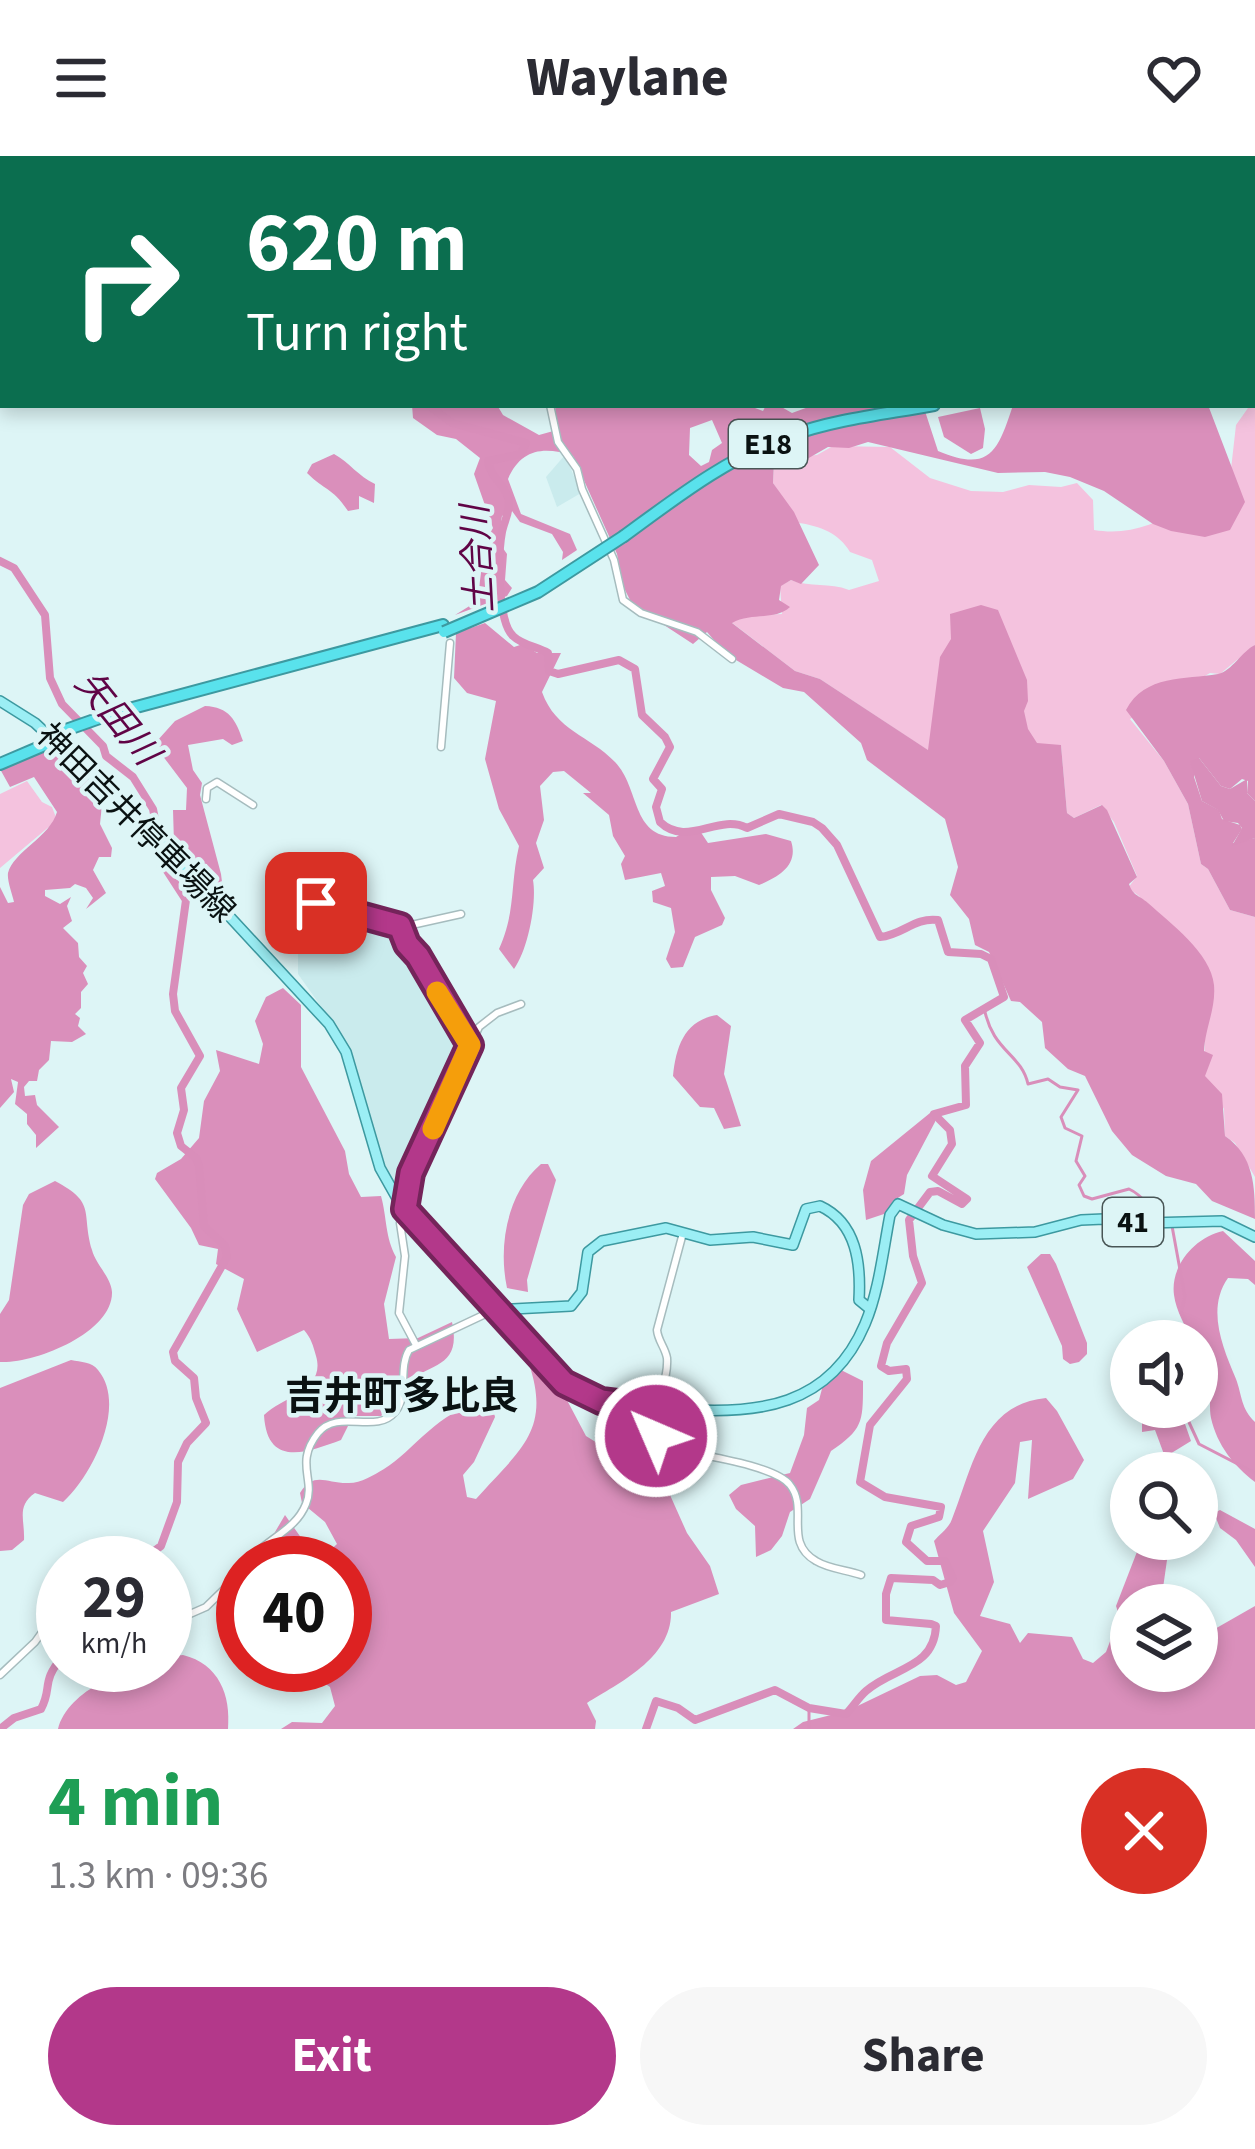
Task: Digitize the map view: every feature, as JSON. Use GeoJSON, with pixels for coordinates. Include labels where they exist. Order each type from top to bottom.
{"type":"FeatureCollection","features":[{"type":"Feature","properties":{"kind":"highway","name":"E18"},"geometry":{"type":"LineString","coordinates":[[622,534],[691,478],[753,443],[821,419],[878,408]]}},
{"type":"Feature","properties":{"kind":"highway","name":"E18"},"geometry":{"type":"LineString","coordinates":[[0,760],[115,716],[446,633],[535,586],[710,474],[773,442],[840,421],[916,408]]}},
{"type":"Feature","properties":{"kind":"main road","name":"神田吉井停車場線"},"geometry":{"type":"LineString","coordinates":[[0,701],[35,723],[145,825],[339,1037],[380,1168],[405,1209],[535,1354],[564,1383],[588,1396],[614,1404],[746,1412],[789,1402],[832,1371],[857,1339],[870,1309],[892,1210],[902,1203],[936,1223],[976,1234],[1035,1232],[1087,1219],[1222,1221],[1255,1237]]}},
{"type":"Feature","properties":{"kind":"main road"},"geometry":{"type":"LineString","coordinates":[[494,1310],[571,1306],[582,1292],[585,1260],[594,1244],[666,1228],[710,1240],[753,1237],[793,1245],[806,1209],[825,1208],[851,1234],[859,1300],[870,1309]]}},
{"type":"Feature","properties":{"kind":"street"},"geometry":{"type":"LineString","coordinates":[[551,408],[558,442],[578,470],[614,560],[623,600],[641,613],[697,632],[732,659]]}},
{"type":"Feature","properties":{"kind":"street"},"geometry":{"type":"LineString","coordinates":[[440,747],[446,633]]}},
{"type":"Feature","properties":{"kind":"street"},"geometry":{"type":"LineString","coordinates":[[206,799],[207,788],[217,782],[253,805]]}},
{"type":"Feature","properties":{"kind":"street"},"geometry":{"type":"LineString","coordinates":[[302,901],[338,906],[400,926],[421,926],[461,914]]}},
{"type":"Feature","properties":{"kind":"street"},"geometry":{"type":"LineString","coordinates":[[400,926],[470,1045]]}},
{"type":"Feature","properties":{"kind":"street"},"geometry":{"type":"LineString","coordinates":[[416,1345],[400,1313],[405,1256],[400,1229],[411,1173],[470,1045],[490,1016],[521,1004]]}},
{"type":"Feature","properties":{"kind":"street"},"geometry":{"type":"LineString","coordinates":[[683,1233],[659,1317],[657,1338],[667,1359],[654,1430],[664,1445],[772,1473],[788,1482],[796,1496],[795,1531],[801,1546],[819,1563],[861,1576]]}},
{"type":"Feature","properties":{"kind":"street"},"geometry":{"type":"LineString","coordinates":[[279,1536],[304,1510],[309,1492],[305,1459],[320,1430],[340,1421],[384,1420],[397,1409],[402,1363],[416,1345],[494,1310]]}},
{"type":"Feature","properties":{"kind":"street"},"geometry":{"type":"LineString","coordinates":[[0,1675],[36,1641]]}},
{"type":"Feature","properties":{"kind":"shaded area"},"geometry":{"type":"Polygon","coordinates":[[[412,408],[499,408],[539,435],[557,430],[555,408],[783,408],[792,413],[806,408],[924,408],[938,451],[970,460],[989,454],[996,446],[1012,408],[1209,408],[1245,502],[1230,530],[1205,537],[1153,524],[1104,491],[1045,472],[998,473],[868,442],[828,447],[807,459],[787,452],[778,456],[773,483],[794,512],[819,565],[801,584],[791,580],[781,586],[779,600],[790,607],[784,611],[732,623],[795,671],[820,679],[928,750],[940,657],[951,639],[950,614],[981,605],[998,610],[1027,680],[1024,711],[1028,729],[1037,743],[1061,745],[1067,813],[1074,818],[1102,805],[1107,810],[1137,877],[1129,884],[1132,891],[1188,940],[1211,973],[1213,1002],[1204,1051],[1213,1055],[1205,1076],[1222,1094],[1225,1136],[1242,1153],[1251,1173],[1255,1219],[1212,1201],[1196,1184],[1166,1176],[1132,1155],[1112,1131],[1085,1076],[1068,1069],[1045,1048],[1042,1022],[1020,1002],[1011,1001],[989,952],[975,945],[969,919],[950,895],[958,867],[945,819],[867,760],[861,743],[804,692],[783,688],[726,654],[707,632],[693,644],[632,604],[617,554],[573,456],[534,452],[520,461],[508,479],[521,514],[570,534],[577,550],[562,560],[563,552],[552,534],[520,522],[512,511],[502,516],[498,541],[507,554],[505,580],[512,588],[507,596],[455,615],[476,602],[493,528],[474,474],[480,458],[456,439],[437,435],[413,418],[412,408]],[[712,420],[690,428],[689,455],[701,466],[709,462],[712,450],[722,443],[712,420]]]}},
{"type":"Feature","properties":{"kind":"shaded area"},"geometry":{"type":"Polygon","coordinates":[[[980,408],[983,448],[971,454],[944,437],[938,417],[980,408]]]}},
{"type":"Feature","properties":{"kind":"shaded area"},"geometry":{"type":"Polygon","coordinates":[[[1248,408],[1255,408],[1255,645],[1220,674],[1210,673],[1130,719],[1164,761],[1188,804],[1201,864],[1230,910],[1255,917],[1255,1177],[1235,1143],[1225,1136],[1224,1109],[1204,1076],[1205,1029],[1139,896],[1128,888],[1137,876],[1114,822],[1101,805],[1074,818],[1067,813],[1061,745],[929,751],[820,679],[795,671],[731,622],[744,616],[782,614],[780,586],[791,580],[849,590],[879,581],[872,560],[850,552],[828,532],[799,523],[773,483],[774,462],[787,452],[796,457],[817,455],[833,446],[890,447],[930,478],[971,491],[1077,483],[1093,500],[1094,530],[1114,531],[1166,518],[1230,478],[1236,425],[1248,408]]]}},
{"type":"Feature","properties":{"kind":"shaded area"},"geometry":{"type":"Polygon","coordinates":[[[334,454],[375,484],[374,503],[359,496],[359,509],[348,511],[307,473],[312,464],[334,454]]]}},
{"type":"Feature","properties":{"kind":"shaded area"},"geometry":{"type":"Polygon","coordinates":[[[565,455],[581,493],[557,507],[546,477],[565,455]]]}},
{"type":"Feature","properties":{"kind":"shaded area"},"geometry":{"type":"Polygon","coordinates":[[[485,623],[514,647],[523,644],[537,653],[561,653],[542,692],[548,705],[564,724],[615,762],[651,829],[676,837],[698,828],[708,843],[766,834],[791,841],[790,863],[766,882],[759,885],[735,876],[711,877],[711,890],[725,918],[722,925],[695,937],[683,967],[671,968],[666,959],[675,932],[671,908],[653,902],[652,891],[665,886],[661,873],[625,880],[621,864],[625,856],[613,836],[609,815],[564,771],[553,772],[540,786],[544,820],[536,843],[544,868],[533,880],[530,926],[514,969],[499,949],[508,923],[519,846],[499,809],[485,759],[496,701],[467,693],[454,678],[456,633],[485,623]]]}},
{"type":"Feature","properties":{"kind":"shaded area"},"geometry":{"type":"Polygon","coordinates":[[[1255,645],[1255,801],[1247,793],[1248,781],[1242,779],[1230,789],[1221,786],[1199,758],[1194,777],[1202,801],[1219,810],[1222,819],[1240,825],[1233,843],[1255,838],[1255,917],[1230,910],[1201,864],[1188,804],[1164,761],[1126,710],[1155,684],[1218,674],[1255,645]]]}},
{"type":"Feature","properties":{"kind":"shaded area"},"geometry":{"type":"Polygon","coordinates":[[[205,706],[230,716],[243,741],[188,745],[193,770],[202,783],[200,795],[221,874],[222,882],[210,888],[207,864],[191,864],[189,852],[174,843],[173,810],[186,810],[187,788],[159,751],[157,741],[175,721],[205,706]]]}},
{"type":"Feature","properties":{"kind":"shaded area"},"geometry":{"type":"Polygon","coordinates":[[[52,744],[103,795],[100,824],[112,848],[111,857],[99,857],[93,870],[106,893],[86,909],[93,898],[86,888],[75,884],[45,890],[45,896],[60,904],[71,897],[67,906],[72,921],[63,928],[78,943],[88,984],[75,1014],[86,1034],[72,1042],[51,1041],[49,1060],[39,1070],[37,1081],[24,1087],[25,1096],[35,1095],[37,1105],[59,1127],[36,1148],[27,1114],[15,1104],[18,1082],[11,1079],[14,1092],[0,1108],[0,887],[8,903],[14,902],[8,876],[11,865],[57,812],[34,777],[10,787],[0,769],[52,744]]]}},
{"type":"Feature","properties":{"kind":"shaded area"},"geometry":{"type":"Polygon","coordinates":[[[1199,758],[1221,786],[1230,789],[1247,779],[1247,793],[1255,801],[1255,838],[1232,846],[1242,828],[1224,821],[1218,810],[1202,801],[1190,761],[1199,758]]]}},
{"type":"Feature","properties":{"kind":"shaded area"},"geometry":{"type":"Polygon","coordinates":[[[27,781],[42,802],[52,807],[57,820],[0,868],[0,794],[27,781]]]}},
{"type":"Feature","properties":{"kind":"shaded area"},"geometry":{"type":"Polygon","coordinates":[[[338,910],[396,928],[465,1044],[446,1096],[408,1169],[406,1191],[398,1192],[388,1174],[345,1040],[298,974],[298,941],[341,926],[338,910]]]}},
{"type":"Feature","properties":{"kind":"shaded area"},"geometry":{"type":"Polygon","coordinates":[[[283,988],[301,1005],[301,1067],[345,1151],[349,1174],[361,1197],[381,1196],[396,1257],[384,1304],[389,1339],[418,1338],[452,1322],[454,1337],[448,1357],[404,1385],[381,1416],[353,1416],[341,1440],[303,1452],[281,1450],[273,1443],[264,1415],[315,1377],[316,1356],[310,1339],[304,1330],[257,1352],[237,1309],[244,1279],[216,1264],[218,1249],[199,1245],[155,1179],[199,1138],[204,1101],[220,1071],[216,1050],[259,1064],[263,1044],[255,1021],[266,997],[283,988]]]}},
{"type":"Feature","properties":{"kind":"shaded area"},"geometry":{"type":"Polygon","coordinates":[[[717,1015],[731,1026],[724,1074],[741,1126],[724,1129],[714,1108],[700,1107],[673,1076],[684,1036],[697,1022],[717,1015]]]}},
{"type":"Feature","properties":{"kind":"shaded area"},"geometry":{"type":"Polygon","coordinates":[[[930,1113],[936,1116],[935,1122],[907,1175],[904,1194],[887,1213],[866,1220],[863,1190],[871,1161],[930,1113]]]}},
{"type":"Feature","properties":{"kind":"shaded area"},"geometry":{"type":"Polygon","coordinates":[[[541,1164],[548,1164],[556,1180],[527,1280],[528,1292],[507,1288],[505,1238],[520,1190],[541,1164]]]}},
{"type":"Feature","properties":{"kind":"shaded area"},"geometry":{"type":"Polygon","coordinates":[[[55,1181],[82,1202],[92,1250],[111,1287],[109,1307],[100,1321],[69,1343],[32,1358],[0,1362],[0,1314],[9,1300],[23,1205],[29,1194],[55,1181]]]}},
{"type":"Feature","properties":{"kind":"shaded area"},"geometry":{"type":"Polygon","coordinates":[[[1223,1231],[1255,1261],[1255,1285],[1248,1279],[1228,1278],[1218,1302],[1218,1320],[1182,1320],[1174,1295],[1176,1274],[1186,1254],[1223,1231]]]}},
{"type":"Feature","properties":{"kind":"shaded area"},"geometry":{"type":"Polygon","coordinates":[[[1041,1254],[1050,1254],[1056,1264],[1087,1343],[1087,1354],[1079,1362],[1070,1364],[1063,1359],[1062,1346],[1027,1267],[1041,1254]]]}},
{"type":"Feature","properties":{"kind":"shaded area"},"geometry":{"type":"Polygon","coordinates":[[[1218,1320],[1242,1402],[1255,1422],[1255,1482],[1233,1462],[1217,1437],[1218,1320]]]}},
{"type":"Feature","properties":{"kind":"shaded area"},"geometry":{"type":"Polygon","coordinates":[[[71,1360],[96,1367],[106,1385],[109,1402],[102,1440],[84,1476],[63,1502],[35,1493],[29,1498],[23,1514],[24,1540],[12,1550],[0,1551],[0,1388],[71,1360]]]}},
{"type":"Feature","properties":{"kind":"shaded area"},"geometry":{"type":"Polygon","coordinates":[[[529,1364],[559,1385],[586,1436],[666,1486],[687,1533],[710,1566],[719,1594],[671,1612],[663,1643],[653,1656],[587,1703],[595,1729],[281,1729],[292,1722],[322,1723],[335,1706],[331,1692],[372,1692],[372,1536],[333,1536],[325,1522],[302,1503],[300,1493],[305,1486],[316,1480],[349,1483],[367,1478],[448,1416],[478,1406],[493,1409],[495,1417],[463,1475],[467,1497],[476,1499],[527,1439],[536,1407],[529,1364]]]}},
{"type":"Feature","properties":{"kind":"shaded area"},"geometry":{"type":"Polygon","coordinates":[[[839,1369],[863,1381],[859,1423],[831,1451],[810,1499],[790,1512],[782,1536],[771,1550],[756,1557],[755,1526],[736,1509],[729,1495],[741,1485],[790,1473],[804,1435],[807,1408],[819,1400],[823,1385],[839,1369]]]}},
{"type":"Feature","properties":{"kind":"shaded area"},"geometry":{"type":"Polygon","coordinates":[[[1046,1398],[1084,1460],[1073,1479],[1028,1499],[1032,1440],[1020,1442],[1015,1483],[983,1531],[994,1582],[980,1616],[1010,1624],[1020,1643],[1028,1633],[1072,1637],[1083,1659],[1093,1663],[1110,1641],[1110,1692],[1218,1692],[1218,1627],[1255,1606],[1255,1729],[793,1729],[847,1711],[920,1676],[937,1675],[956,1685],[966,1682],[982,1651],[954,1613],[934,1541],[951,1522],[982,1442],[1007,1412],[1046,1398]]]}},
{"type":"Feature","properties":{"kind":"shaded area"},"geometry":{"type":"Polygon","coordinates":[[[1142,1428],[1186,1428],[1191,1441],[1173,1452],[1163,1452],[1155,1430],[1142,1432],[1142,1428]]]}},
{"type":"Feature","properties":{"kind":"shaded area"},"geometry":{"type":"Polygon","coordinates":[[[1218,1511],[1255,1529],[1255,1567],[1236,1540],[1220,1528],[1218,1511]]]}},
{"type":"Feature","properties":{"kind":"shaded area"},"geometry":{"type":"Polygon","coordinates":[[[285,1515],[300,1536],[274,1536],[285,1515]]]}},
{"type":"Feature","properties":{"kind":"shaded area"},"geometry":{"type":"Polygon","coordinates":[[[1134,1560],[1167,1560],[1164,1584],[1125,1584],[1134,1560]]]}},
{"type":"Feature","properties":{"kind":"shaded area"},"geometry":{"type":"Polygon","coordinates":[[[192,1658],[214,1673],[216,1692],[224,1692],[228,1729],[58,1729],[86,1692],[192,1692],[192,1658]]]}},
{"type":"Feature","properties":{"kind":"waterway","name":"土合川"},"geometry":{"type":"LineString","coordinates":[[432,408],[452,423],[526,443],[521,454],[488,461],[509,503],[500,570],[508,628],[517,639],[548,653],[549,671],[558,674],[619,660],[635,669],[642,715],[670,747],[653,779],[662,789],[656,807],[660,822],[681,832],[725,824],[747,828],[779,814],[813,822],[837,845],[880,937],[938,920],[948,952],[991,959],[1004,997],[965,1020],[980,1043],[965,1066],[966,1105],[934,1114],[950,1130],[952,1144],[932,1176],[967,1199],[962,1204],[938,1191],[930,1192],[909,1220],[922,1283],[887,1343],[881,1366],[889,1371],[906,1369],[907,1379],[870,1425],[860,1482],[885,1497],[941,1507],[939,1517],[911,1526],[906,1542],[927,1561],[945,1561],[953,1578],[940,1585],[933,1580],[891,1578],[886,1594],[886,1620],[936,1626],[934,1640],[920,1659],[877,1683],[846,1714],[809,1708],[775,1690],[695,1720],[656,1701],[646,1729]]}},
{"type":"Feature","properties":{"kind":"waterway","name":"矢田川"},"geometry":{"type":"LineString","coordinates":[[0,561],[14,568],[45,615],[50,678],[62,704],[103,746],[106,756],[133,777],[153,809],[164,866],[186,900],[173,994],[175,1011],[200,1056],[181,1088],[184,1110],[177,1133],[181,1146],[199,1166],[204,1226],[225,1246],[227,1257],[173,1352],[175,1361],[194,1378],[206,1423],[187,1443],[178,1462],[177,1502],[165,1536]]}},
{"type":"Feature","properties":{"kind":"waterway"},"geometry":{"type":"LineString","coordinates":[[984,1007],[993,1034],[1028,1084],[1048,1079],[1078,1090],[1061,1117],[1065,1128],[1082,1136],[1076,1161],[1085,1176],[1079,1185],[1084,1196],[1092,1199],[1129,1189],[1166,1220]]}},
{"type":"Feature","properties":{"kind":"waterway"},"geometry":{"type":"LineString","coordinates":[[1172,1226],[1185,1320]]}},
{"type":"Feature","properties":{"kind":"waterway"},"geometry":{"type":"LineString","coordinates":[[1192,1428],[1199,1444],[1255,1473]]}},
{"type":"Feature","properties":{"kind":"waterway","name":"矢田川"},"geometry":{"type":"LineString","coordinates":[[0,1729],[14,1718],[41,1709],[47,1692]]}},
{"type":"Feature","properties":{"kind":"waterway"},"geometry":{"type":"LineString","coordinates":[[809,1708],[809,1729]]}},
{"type":"Feature","properties":{"kind":"slow traffic"},"geometry":{"type":"LineString","coordinates":[[433,1129],[470,1045],[437,992]]}},
{"type":"Feature","properties":{"kind":"district","name":"吉井町多比良"},"geometry":{"type":"Point","coordinates":[402,1397]}},
{"type":"Feature","properties":{"kind":"route"},"geometry":{"type":"LineString","coordinates":[[316,903],[400,926],[470,1045],[411,1173],[405,1209],[556,1377],[601,1401],[657,1408],[656,1436]]}}]}
